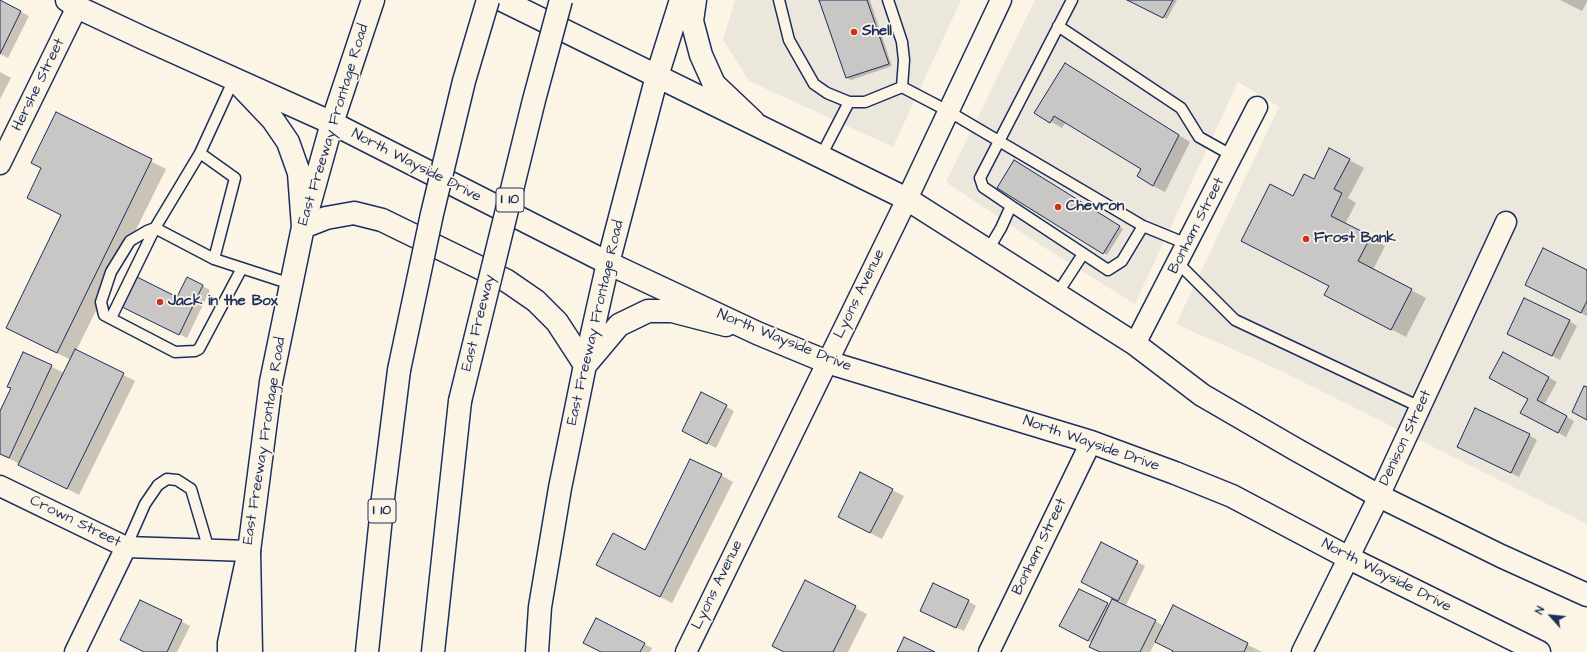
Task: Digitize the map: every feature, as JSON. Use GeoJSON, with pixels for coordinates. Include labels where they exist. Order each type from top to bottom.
{"type":"FeatureCollection","features":[{"type":"Feature","properties":{"kind":"main road","name":"East Freeway Frontage Road"},"geometry":{"type":"LineString","coordinates":[[229,652],[229,643],[249,551],[271,382],[303,227],[332,123],[373,0]]}},
{"type":"Feature","properties":{"kind":"main road","name":"I 10"},"geometry":{"type":"LineString","coordinates":[[367,652],[383,498],[399,370],[432,214],[464,81],[488,0]]}},
{"type":"Feature","properties":{"kind":"main road"},"geometry":{"type":"LineString","coordinates":[[502,0],[907,199],[1135,344],[1202,395],[1379,496],[1501,556],[1587,595]]}},
{"type":"Feature","properties":{"kind":"main road","name":"East Freeway"},"geometry":{"type":"LineString","coordinates":[[434,652],[460,401],[534,100],[561,0]]}},
{"type":"Feature","properties":{"kind":"main road","name":"East Freeway Frontage Road"},"geometry":{"type":"LineString","coordinates":[[537,652],[540,607],[560,488],[585,365],[608,263],[657,76],[681,0]]}},
{"type":"Feature","properties":{"kind":"main road"},"geometry":{"type":"LineString","coordinates":[[695,0],[692,21],[701,55],[714,84],[755,124]]}},
{"type":"Feature","properties":{"kind":"main road","name":"North Wayside Drive"},"geometry":{"type":"LineString","coordinates":[[72,4],[143,38],[332,123],[608,263],[757,333],[827,362],[1091,442],[1175,472],[1232,496],[1349,558],[1539,652]]}},
{"type":"Feature","properties":{"kind":"main road"},"geometry":{"type":"LineString","coordinates":[[234,79],[273,120],[288,142],[299,173],[303,227],[326,218],[354,213],[382,220],[506,281],[536,302],[557,322],[585,365],[619,325],[648,311],[672,311],[757,333]]}},
{"type":"Feature","properties":{"kind":"main road"},"geometry":{"type":"LineString","coordinates":[[249,551],[252,652]]}},
{"type":"Feature","properties":{"kind":"street","name":"Lyons Avenue"},"geometry":{"type":"LineString","coordinates":[[686,652],[907,199],[1001,0]]}},
{"type":"Feature","properties":{"kind":"street","name":"Hershe Street"},"geometry":{"type":"LineString","coordinates":[[0,164],[72,4]]}},
{"type":"Feature","properties":{"kind":"street","name":"Bonham Street"},"geometry":{"type":"LineString","coordinates":[[1135,344],[1257,107]]}},
{"type":"Feature","properties":{"kind":"street","name":"Denison Street"},"geometry":{"type":"LineString","coordinates":[[1302,652],[1379,496],[1506,222]]}},
{"type":"Feature","properties":{"kind":"street","name":"Bonham Street"},"geometry":{"type":"LineString","coordinates":[[988,652],[1091,442]]}},
{"type":"Feature","properties":{"kind":"street","name":"Crown Street"},"geometry":{"type":"LineString","coordinates":[[0,486],[126,547],[249,551]]}},
{"type":"Feature","properties":{"kind":"street"},"geometry":{"type":"LineString","coordinates":[[75,652],[126,547]]}},
{"type":"Feature","properties":{"kind":"lane"},"geometry":{"type":"LineString","coordinates":[[779,0],[789,40],[814,84],[827,93],[849,102],[865,102],[902,87]]}},
{"type":"Feature","properties":{"kind":"lane"},"geometry":{"type":"LineString","coordinates":[[888,0],[902,42],[904,60],[902,87]]}},
{"type":"Feature","properties":{"kind":"lane"},"geometry":{"type":"LineString","coordinates":[[1072,0],[980,178],[983,187],[1108,270],[1122,261],[1144,226]]}},
{"type":"Feature","properties":{"kind":"lane"},"geometry":{"type":"LineString","coordinates":[[1058,26],[1181,108],[1199,138],[1233,156]]}},
{"type":"Feature","properties":{"kind":"lane"},"geometry":{"type":"LineString","coordinates":[[111,318],[155,228],[200,152],[234,79]]}},
{"type":"Feature","properties":{"kind":"lane"},"geometry":{"type":"LineString","coordinates":[[902,87],[948,112],[1144,226],[1187,244]]}},
{"type":"Feature","properties":{"kind":"lane"},"geometry":{"type":"LineString","coordinates":[[821,156],[849,102]]}},
{"type":"Feature","properties":{"kind":"lane"},"geometry":{"type":"LineString","coordinates":[[200,152],[235,178],[214,259]]}},
{"type":"Feature","properties":{"kind":"lane"},"geometry":{"type":"LineString","coordinates":[[988,250],[1001,228],[1011,206]]}},
{"type":"Feature","properties":{"kind":"lane"},"geometry":{"type":"LineString","coordinates":[[242,268],[199,349],[195,351],[175,352],[104,315],[101,302],[111,272],[130,241],[155,228],[214,259],[242,268],[291,284]]}},
{"type":"Feature","properties":{"kind":"lane"},"geometry":{"type":"LineString","coordinates":[[1057,294],[1083,254]]}},
{"type":"Feature","properties":{"kind":"lane"},"geometry":{"type":"LineString","coordinates":[[1178,263],[1235,320],[1420,407]]}},
{"type":"Feature","properties":{"kind":"lane"},"geometry":{"type":"LineString","coordinates":[[126,547],[145,504],[158,485],[167,479],[177,480],[191,489],[209,550]]}},
{"type":"Feature","properties":{"kind":"shaded area"},"geometry":{"type":"Polygon","coordinates":[[[735,0],[961,0],[893,147],[749,81],[723,40],[735,0]]]}},
{"type":"Feature","properties":{"kind":"shaded area"},"geometry":{"type":"Polygon","coordinates":[[[1035,0],[1587,0],[1587,524],[1277,369],[1176,324],[1279,107],[1238,82],[1135,304],[1042,246],[946,182],[1035,0]]]}},
{"type":"Feature","properties":{"kind":"building"},"geometry":{"type":"Polygon","coordinates":[[[0,0],[21,11],[0,54],[0,0]]]}},
{"type":"Feature","properties":{"kind":"building","name":"Shell"},"geometry":{"type":"Polygon","coordinates":[[[819,0],[867,0],[889,64],[846,78],[819,0]]]}},
{"type":"Feature","properties":{"kind":"building"},"geometry":{"type":"Polygon","coordinates":[[[1127,0],[1173,0],[1163,18],[1127,0]]]}},
{"type":"Feature","properties":{"kind":"building"},"geometry":{"type":"Polygon","coordinates":[[[1065,63],[1179,135],[1153,186],[1137,176],[1141,169],[1054,116],[1050,123],[1034,113],[1065,63]]]}},
{"type":"Feature","properties":{"kind":"building"},"geometry":{"type":"Polygon","coordinates":[[[56,112],[152,159],[57,353],[6,328],[61,215],[27,198],[41,168],[31,163],[56,112]]]}},
{"type":"Feature","properties":{"kind":"building","name":"Frost Bank"},"geometry":{"type":"Polygon","coordinates":[[[1329,148],[1350,159],[1334,189],[1342,193],[1331,216],[1371,236],[1358,261],[1412,289],[1391,330],[1324,295],[1329,286],[1241,241],[1270,184],[1293,196],[1304,174],[1314,179],[1329,148]]]}},
{"type":"Feature","properties":{"kind":"building","name":"Chevron"},"geometry":{"type":"Polygon","coordinates":[[[1014,160],[1120,226],[1103,254],[997,188],[1014,160]]]}},
{"type":"Feature","properties":{"kind":"building"},"geometry":{"type":"Polygon","coordinates":[[[1543,248],[1587,270],[1587,301],[1581,313],[1525,285],[1543,248]]]}},
{"type":"Feature","properties":{"kind":"building","name":"Jack in the Box"},"geometry":{"type":"Polygon","coordinates":[[[137,277],[177,297],[187,277],[203,285],[179,335],[122,307],[137,277]]]}},
{"type":"Feature","properties":{"kind":"building"},"geometry":{"type":"Polygon","coordinates":[[[1524,298],[1570,320],[1552,356],[1507,334],[1524,298]]]}},
{"type":"Feature","properties":{"kind":"building"},"geometry":{"type":"Polygon","coordinates":[[[75,349],[124,373],[67,489],[18,465],[75,349]]]}},
{"type":"Feature","properties":{"kind":"building"},"geometry":{"type":"Polygon","coordinates":[[[23,352],[52,365],[9,458],[0,454],[0,411],[11,388],[7,387],[23,352]]]}},
{"type":"Feature","properties":{"kind":"building"},"geometry":{"type":"Polygon","coordinates":[[[1503,352],[1549,377],[1537,400],[1567,416],[1558,433],[1520,413],[1528,399],[1489,378],[1503,352]]]}},
{"type":"Feature","properties":{"kind":"building"},"geometry":{"type":"Polygon","coordinates":[[[1584,386],[1587,387],[1587,420],[1572,412],[1584,386]]]}},
{"type":"Feature","properties":{"kind":"building"},"geometry":{"type":"Polygon","coordinates":[[[701,392],[727,405],[707,444],[682,431],[701,392]]]}},
{"type":"Feature","properties":{"kind":"building"},"geometry":{"type":"Polygon","coordinates":[[[1475,408],[1530,434],[1511,473],[1457,447],[1475,408]]]}},
{"type":"Feature","properties":{"kind":"building"},"geometry":{"type":"Polygon","coordinates":[[[690,459],[722,474],[660,597],[596,565],[613,533],[645,550],[690,459]]]}},
{"type":"Feature","properties":{"kind":"building"},"geometry":{"type":"Polygon","coordinates":[[[860,472],[893,489],[870,533],[838,517],[860,472]]]}},
{"type":"Feature","properties":{"kind":"building"},"geometry":{"type":"Polygon","coordinates":[[[1101,542],[1138,561],[1118,601],[1081,582],[1101,542]]]}},
{"type":"Feature","properties":{"kind":"building"},"geometry":{"type":"Polygon","coordinates":[[[805,580],[856,606],[833,652],[784,652],[772,646],[805,580]]]}},
{"type":"Feature","properties":{"kind":"building"},"geometry":{"type":"Polygon","coordinates":[[[933,583],[969,600],[956,628],[920,611],[933,583]]]}},
{"type":"Feature","properties":{"kind":"building"},"geometry":{"type":"Polygon","coordinates":[[[1079,589],[1108,603],[1088,641],[1059,626],[1079,589]]]}},
{"type":"Feature","properties":{"kind":"building"},"geometry":{"type":"Polygon","coordinates":[[[1112,599],[1156,620],[1140,652],[1100,652],[1089,647],[1112,599]]]}},
{"type":"Feature","properties":{"kind":"building"},"geometry":{"type":"Polygon","coordinates":[[[140,600],[182,620],[167,652],[144,652],[120,640],[140,600]]]}},
{"type":"Feature","properties":{"kind":"building"},"geometry":{"type":"Polygon","coordinates":[[[1173,605],[1248,643],[1244,652],[1172,652],[1173,651],[1155,642],[1173,605]]]}},
{"type":"Feature","properties":{"kind":"building"},"geometry":{"type":"Polygon","coordinates":[[[596,618],[645,643],[640,652],[601,652],[583,643],[596,618]]]}},
{"type":"Feature","properties":{"kind":"building"},"geometry":{"type":"Polygon","coordinates":[[[904,637],[935,652],[897,652],[904,637]]]}},
{"type":"Feature","properties":{"kind":"place","name":"Shell"},"geometry":{"type":"Point","coordinates":[854,32]}},
{"type":"Feature","properties":{"kind":"place","name":"Chevron"},"geometry":{"type":"Point","coordinates":[1058,207]}},
{"type":"Feature","properties":{"kind":"place","name":"Frost Bank"},"geometry":{"type":"Point","coordinates":[1306,239]}},
{"type":"Feature","properties":{"kind":"place","name":"Jack in the Box"},"geometry":{"type":"Point","coordinates":[160,302]}}]}
